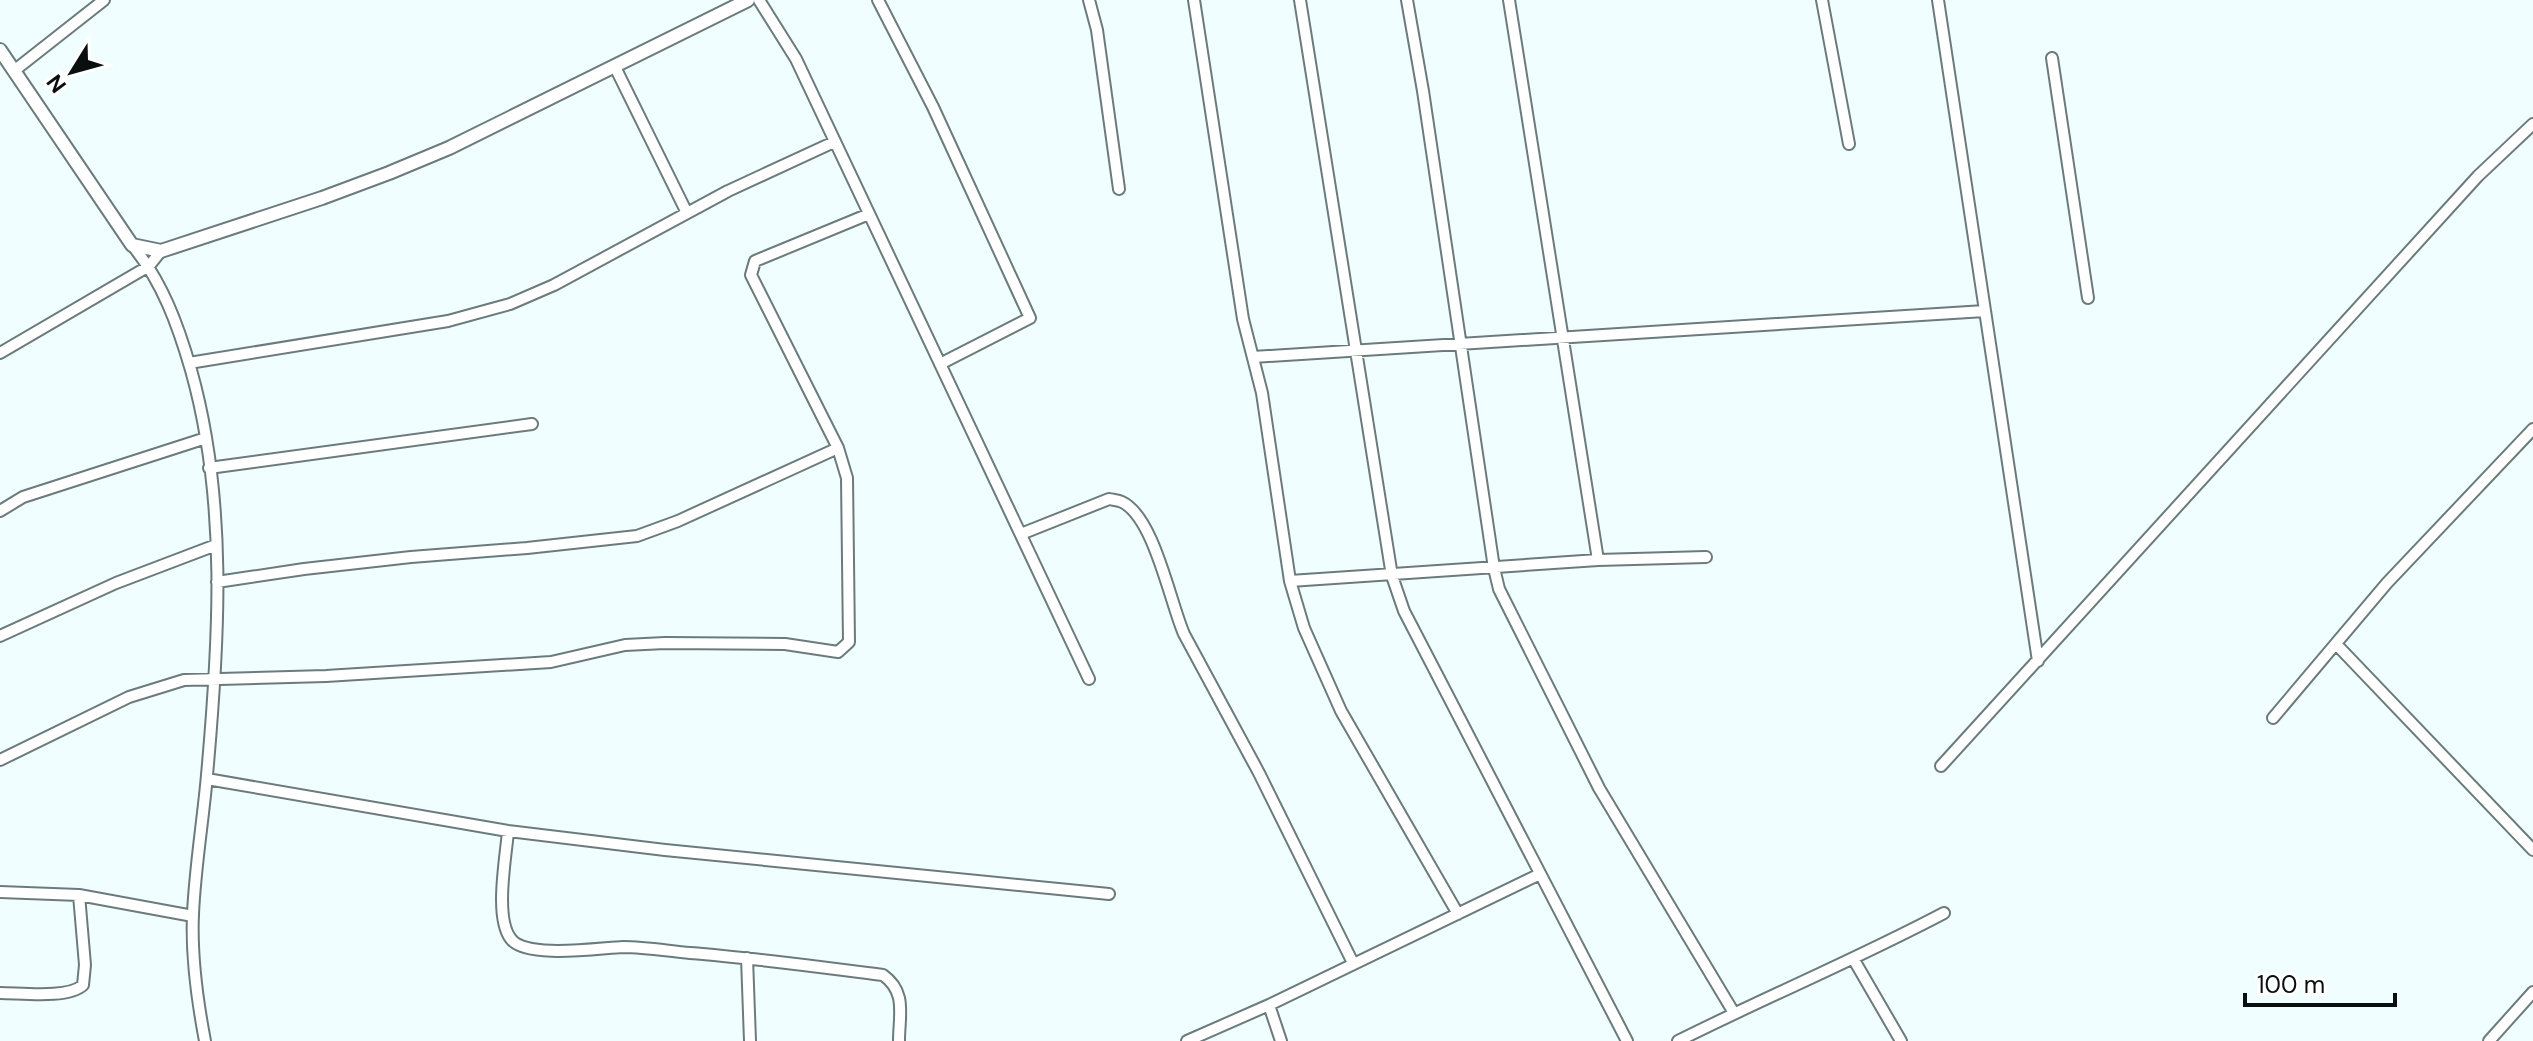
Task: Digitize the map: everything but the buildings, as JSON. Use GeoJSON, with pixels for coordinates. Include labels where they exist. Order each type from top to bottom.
{"type":"FeatureCollection","features":[{"type":"Feature","properties":{"kind":"street"},"geometry":{"type":"LineString","coordinates":[[15,70],[104,0]]}},
{"type":"Feature","properties":{"kind":"street"},"geometry":{"type":"LineString","coordinates":[[132,245],[161,251],[389,173],[449,148],[748,0]]}},
{"type":"Feature","properties":{"kind":"street"},"geometry":{"type":"LineString","coordinates":[[759,0],[796,59],[1089,679]]}},
{"type":"Feature","properties":{"kind":"street"},"geometry":{"type":"LineString","coordinates":[[878,0],[939,119],[1030,318],[940,364]]}},
{"type":"Feature","properties":{"kind":"street"},"geometry":{"type":"LineString","coordinates":[[1089,0],[1097,30],[1119,189]]}},
{"type":"Feature","properties":{"kind":"street"},"geometry":{"type":"LineString","coordinates":[[1194,0],[1243,319],[1262,393],[1290,581],[1304,628],[1341,711],[1458,914]]}},
{"type":"Feature","properties":{"kind":"street"},"geometry":{"type":"LineString","coordinates":[[1300,0],[1392,576],[1404,611],[1627,1041]]}},
{"type":"Feature","properties":{"kind":"street"},"geometry":{"type":"LineString","coordinates":[[1407,0],[1499,589],[1599,788],[1734,1013]]}},
{"type":"Feature","properties":{"kind":"street"},"geometry":{"type":"LineString","coordinates":[[1509,0],[1598,560]]}},
{"type":"Feature","properties":{"kind":"street"},"geometry":{"type":"LineString","coordinates":[[1822,0],[1849,144]]}},
{"type":"Feature","properties":{"kind":"street"},"geometry":{"type":"LineString","coordinates":[[1938,0],[2038,661]]}},
{"type":"Feature","properties":{"kind":"street"},"geometry":{"type":"LineString","coordinates":[[0,50],[149,266],[172,310],[189,363],[206,438],[216,545],[215,678],[193,916],[195,983],[205,1041]]}},
{"type":"Feature","properties":{"kind":"street"},"geometry":{"type":"LineString","coordinates":[[2052,58],[2088,298]]}},
{"type":"Feature","properties":{"kind":"street"},"geometry":{"type":"LineString","coordinates":[[615,67],[687,213]]}},
{"type":"Feature","properties":{"kind":"street"},"geometry":{"type":"LineString","coordinates":[[1941,766],[2478,176],[2533,124]]}},
{"type":"Feature","properties":{"kind":"street"},"geometry":{"type":"LineString","coordinates":[[189,363],[448,321],[510,304],[554,285],[728,191],[834,142]]}},
{"type":"Feature","properties":{"kind":"street"},"geometry":{"type":"LineString","coordinates":[[0,760],[129,697],[184,680],[326,676],[551,662],[625,645],[665,643],[785,644],[838,652],[849,642],[847,478],[838,448],[751,275],[755,261],[869,214]]}},
{"type":"Feature","properties":{"kind":"street"},"geometry":{"type":"LineString","coordinates":[[0,353],[149,266],[161,251]]}},
{"type":"Feature","properties":{"kind":"street"},"geometry":{"type":"LineString","coordinates":[[1253,357],[1985,311]]}},
{"type":"Feature","properties":{"kind":"street"},"geometry":{"type":"LineString","coordinates":[[209,468],[532,424]]}},
{"type":"Feature","properties":{"kind":"street"},"geometry":{"type":"LineString","coordinates":[[2273,718],[2387,583],[2533,429]]}},
{"type":"Feature","properties":{"kind":"street"},"geometry":{"type":"LineString","coordinates":[[0,511],[23,497],[206,438]]}},
{"type":"Feature","properties":{"kind":"street"},"geometry":{"type":"LineString","coordinates":[[217,582],[365,562],[637,536],[678,521],[838,448]]}},
{"type":"Feature","properties":{"kind":"street"},"geometry":{"type":"LineString","coordinates":[[1021,534],[1109,499],[1123,502],[1140,520],[1155,546],[1174,612],[1184,634],[1259,773],[1353,963]]}},
{"type":"Feature","properties":{"kind":"street"},"geometry":{"type":"LineString","coordinates":[[0,636],[116,583],[216,545]]}},
{"type":"Feature","properties":{"kind":"street"},"geometry":{"type":"LineString","coordinates":[[1290,581],[1598,560],[1706,557]]}},
{"type":"Feature","properties":{"kind":"street"},"geometry":{"type":"LineString","coordinates":[[2336,644],[2533,850]]}},
{"type":"Feature","properties":{"kind":"street"},"geometry":{"type":"LineString","coordinates":[[207,779],[508,831],[665,850],[1109,894]]}},
{"type":"Feature","properties":{"kind":"street"},"geometry":{"type":"LineString","coordinates":[[508,831],[504,923],[509,937],[517,945],[560,950],[626,947],[883,975],[895,983],[900,994],[899,1041]]}},
{"type":"Feature","properties":{"kind":"street"},"geometry":{"type":"LineString","coordinates":[[1187,1041],[1269,1005],[1540,874]]}},
{"type":"Feature","properties":{"kind":"street"},"geometry":{"type":"LineString","coordinates":[[0,892],[79,895],[193,916]]}},
{"type":"Feature","properties":{"kind":"street"},"geometry":{"type":"LineString","coordinates":[[0,993],[77,991],[83,985],[85,965],[79,895]]}},
{"type":"Feature","properties":{"kind":"street"},"geometry":{"type":"LineString","coordinates":[[1678,1041],[1854,960],[1944,913]]}},
{"type":"Feature","properties":{"kind":"street"},"geometry":{"type":"LineString","coordinates":[[747,958],[750,1041]]}},
{"type":"Feature","properties":{"kind":"street"},"geometry":{"type":"LineString","coordinates":[[1854,960],[1901,1041]]}},
{"type":"Feature","properties":{"kind":"street"},"geometry":{"type":"LineString","coordinates":[[2489,1041],[2531,998]]}},
{"type":"Feature","properties":{"kind":"street"},"geometry":{"type":"LineString","coordinates":[[1269,1005],[1281,1041]]}}]}
